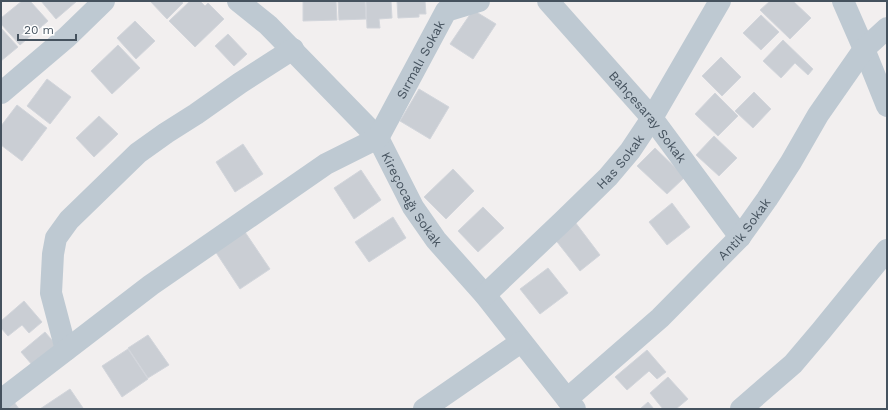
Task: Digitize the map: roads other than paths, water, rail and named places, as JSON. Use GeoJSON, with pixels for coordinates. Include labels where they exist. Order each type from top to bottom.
{"type":"FeatureCollection","features":[{"type":"Feature","properties":{"kind":"street"},"geometry":{"type":"LineString","coordinates":[[1,93],[67,37],[104,1]]}},
{"type":"Feature","properties":{"kind":"street","name":"Kireçocağı Sokak"},"geometry":{"type":"LineString","coordinates":[[238,1],[268,25],[293,49],[378,138],[413,208],[436,240],[485,296],[571,404]]}},
{"type":"Feature","properties":{"kind":"street","name":"Sırmalı Sokak"},"geometry":{"type":"LineString","coordinates":[[378,138],[446,6],[479,1]]}},
{"type":"Feature","properties":{"kind":"street","name":"Bahçesaray Sokak"},"geometry":{"type":"LineString","coordinates":[[548,1],[652,118],[740,237]]}},
{"type":"Feature","properties":{"kind":"street","name":"Has Sokak"},"geometry":{"type":"LineString","coordinates":[[485,296],[608,177],[630,151],[652,118],[720,1]]}},
{"type":"Feature","properties":{"kind":"street"},"geometry":{"type":"LineString","coordinates":[[843,1],[887,106]]}},
{"type":"Feature","properties":{"kind":"street","name":"Antik Sokak"},"geometry":{"type":"LineString","coordinates":[[571,404],[660,318],[740,237],[771,193],[818,115],[864,49],[887,28]]}},
{"type":"Feature","properties":{"kind":"street"},"geometry":{"type":"LineString","coordinates":[[66,350],[51,293],[53,254],[56,238],[69,220],[138,153],[240,83],[293,49]]}},
{"type":"Feature","properties":{"kind":"street"},"geometry":{"type":"LineString","coordinates":[[1,400],[151,285],[326,164],[378,138]]}},
{"type":"Feature","properties":{"kind":"street"},"geometry":{"type":"LineString","coordinates":[[741,409],[793,364],[887,250]]}},
{"type":"Feature","properties":{"kind":"street"},"geometry":{"type":"LineString","coordinates":[[424,409],[522,342]]}}]}
